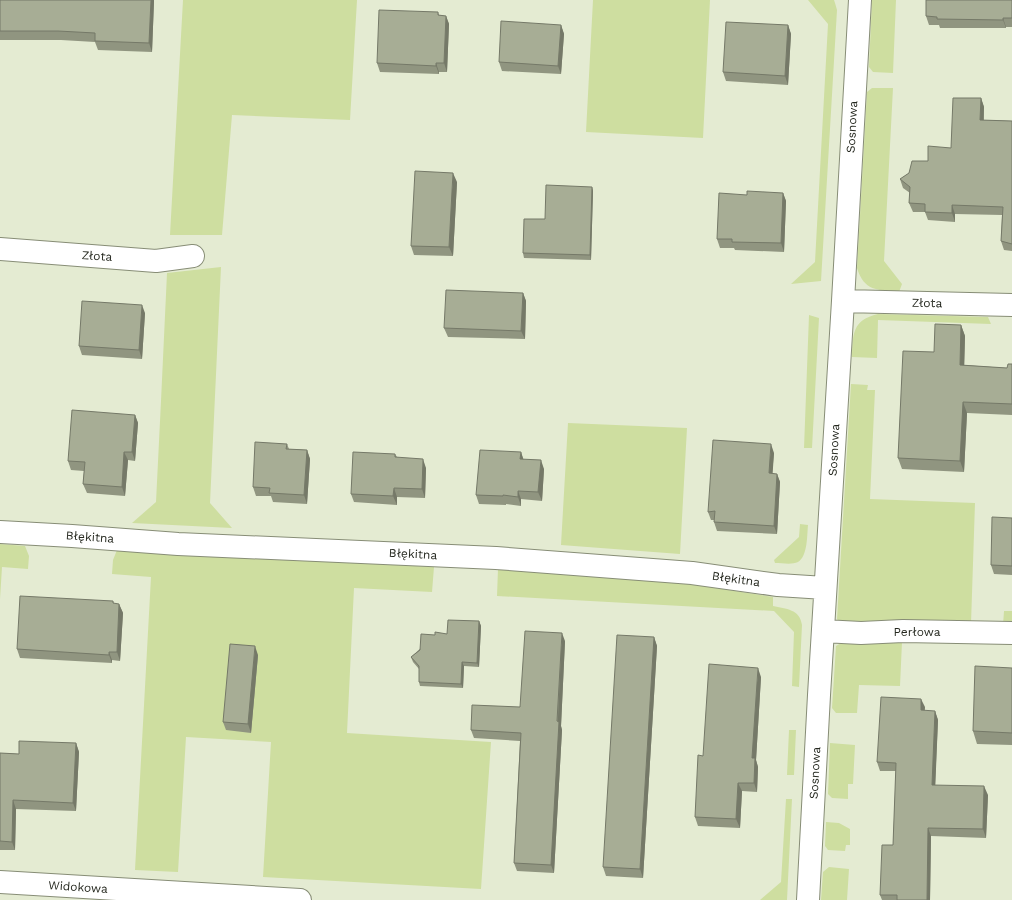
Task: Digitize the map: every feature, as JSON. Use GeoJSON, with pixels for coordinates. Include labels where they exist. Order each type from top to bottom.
{"type":"FeatureCollection","features":[{"type":"Feature","properties":{"kind":"street","name":"Sosnowa"},"geometry":{"type":"LineString","coordinates":[[808,900],[860,0]]}},
{"type":"Feature","properties":{"kind":"street","name":"Złota"},"geometry":{"type":"LineString","coordinates":[[0,250],[156,261],[193,256]]}},
{"type":"Feature","properties":{"kind":"street","name":"Złota"},"geometry":{"type":"LineString","coordinates":[[843,301],[1012,305]]}},
{"type":"Feature","properties":{"kind":"street","name":"Błękitna"},"geometry":{"type":"LineString","coordinates":[[0,532],[178,544],[496,558],[692,573],[778,585],[825,588]]}},
{"type":"Feature","properties":{"kind":"street","name":"Perłowa"},"geometry":{"type":"LineString","coordinates":[[823,631],[861,633],[903,631],[1012,633]]}},
{"type":"Feature","properties":{"kind":"street","name":"Widokowa"},"geometry":{"type":"LineString","coordinates":[[0,882],[300,900]]}},
{"type":"Feature","properties":{"kind":"green space"},"geometry":{"type":"Polygon","coordinates":[[[183,0],[357,0],[350,120],[232,115],[222,235],[170,235],[183,0]]]}},
{"type":"Feature","properties":{"kind":"green space"},"geometry":{"type":"Polygon","coordinates":[[[593,0],[710,0],[703,138],[586,132],[593,0]]]}},
{"type":"Feature","properties":{"kind":"green space"},"geometry":{"type":"Polygon","coordinates":[[[808,0],[834,0],[837,10],[821,281],[791,284],[815,262],[828,24],[808,0]]]}},
{"type":"Feature","properties":{"kind":"green space"},"geometry":{"type":"Polygon","coordinates":[[[872,0],[896,0],[893,73],[873,72],[869,67],[872,0]]]}},
{"type":"Feature","properties":{"kind":"green space"},"geometry":{"type":"Polygon","coordinates":[[[872,88],[893,88],[884,261],[902,284],[899,292],[884,291],[872,288],[863,281],[857,268],[867,92],[872,88]]]}},
{"type":"Feature","properties":{"kind":"green space"},"geometry":{"type":"Polygon","coordinates":[[[221,267],[210,503],[232,528],[132,523],[156,502],[167,273],[221,267]]]}},
{"type":"Feature","properties":{"kind":"green space"},"geometry":{"type":"Polygon","coordinates":[[[878,314],[988,317],[991,324],[878,320],[877,358],[852,357],[854,335],[859,324],[863,320],[878,314]]]}},
{"type":"Feature","properties":{"kind":"green space"},"geometry":{"type":"Polygon","coordinates":[[[809,315],[819,318],[812,448],[804,448],[809,315]]]}},
{"type":"Feature","properties":{"kind":"green space"},"geometry":{"type":"Polygon","coordinates":[[[851,384],[868,385],[867,390],[875,390],[870,499],[975,503],[971,624],[842,625],[837,619],[851,384]]]}},
{"type":"Feature","properties":{"kind":"green space"},"geometry":{"type":"Polygon","coordinates":[[[568,423],[687,428],[680,554],[561,545],[568,423]]]}},
{"type":"Feature","properties":{"kind":"green space"},"geometry":{"type":"Polygon","coordinates":[[[800,524],[808,525],[804,555],[798,562],[787,564],[775,563],[774,560],[799,537],[800,524]]]}},
{"type":"Feature","properties":{"kind":"green space"},"geometry":{"type":"Polygon","coordinates":[[[0,544],[25,546],[29,556],[28,569],[2,567],[0,599],[0,544]]]}},
{"type":"Feature","properties":{"kind":"green space"},"geometry":{"type":"Polygon","coordinates":[[[117,550],[434,567],[432,592],[354,588],[347,733],[491,742],[481,889],[263,877],[271,742],[186,737],[178,872],[135,870],[151,577],[112,574],[113,560],[117,550]]]}},
{"type":"Feature","properties":{"kind":"green space"},"geometry":{"type":"Polygon","coordinates":[[[498,569],[671,582],[773,597],[773,606],[792,611],[801,620],[799,687],[792,686],[794,632],[774,611],[497,596],[498,569]]]}},
{"type":"Feature","properties":{"kind":"green space"},"geometry":{"type":"Polygon","coordinates":[[[1004,611],[1012,611],[1012,625],[1003,625],[1004,611]]]}},
{"type":"Feature","properties":{"kind":"green space"},"geometry":{"type":"Polygon","coordinates":[[[848,639],[902,642],[900,686],[859,685],[857,713],[836,713],[832,708],[836,646],[848,639]]]}},
{"type":"Feature","properties":{"kind":"green space"},"geometry":{"type":"Polygon","coordinates":[[[789,730],[796,730],[794,775],[787,775],[789,730]]]}},
{"type":"Feature","properties":{"kind":"green space"},"geometry":{"type":"Polygon","coordinates":[[[830,743],[855,745],[853,784],[848,784],[848,799],[832,798],[828,794],[830,743]]]}},
{"type":"Feature","properties":{"kind":"green space"},"geometry":{"type":"Polygon","coordinates":[[[786,799],[792,799],[787,900],[760,900],[781,882],[786,799]]]}},
{"type":"Feature","properties":{"kind":"green space"},"geometry":{"type":"Polygon","coordinates":[[[826,822],[839,823],[850,829],[850,845],[846,845],[845,851],[828,850],[825,846],[826,822]]]}},
{"type":"Feature","properties":{"kind":"green space"},"geometry":{"type":"Polygon","coordinates":[[[829,867],[849,869],[847,900],[821,900],[823,872],[829,867]]]}},
{"type":"Feature","properties":{"kind":"building"},"geometry":{"type":"Polygon","coordinates":[[[0,0],[151,0],[149,43],[95,41],[95,33],[58,31],[0,31],[0,0]]]}},
{"type":"Feature","properties":{"kind":"building"},"geometry":{"type":"Polygon","coordinates":[[[926,0],[1012,0],[1012,18],[1003,18],[1003,20],[937,19],[937,17],[926,16],[926,0]]]}},
{"type":"Feature","properties":{"kind":"building"},"geometry":{"type":"Polygon","coordinates":[[[379,10],[438,12],[438,15],[446,16],[444,63],[436,63],[436,66],[377,63],[379,10]]]}},
{"type":"Feature","properties":{"kind":"building"},"geometry":{"type":"Polygon","coordinates":[[[501,21],[561,25],[558,66],[499,62],[501,21]]]}},
{"type":"Feature","properties":{"kind":"building"},"geometry":{"type":"Polygon","coordinates":[[[726,22],[788,25],[785,76],[723,72],[726,22]]]}},
{"type":"Feature","properties":{"kind":"building"},"geometry":{"type":"Polygon","coordinates":[[[953,98],[981,98],[980,120],[1012,121],[1012,244],[1001,241],[1003,207],[952,205],[952,213],[925,212],[925,204],[909,203],[910,187],[900,179],[909,173],[912,161],[928,161],[928,146],[951,148],[953,98]]]}},
{"type":"Feature","properties":{"kind":"building"},"geometry":{"type":"Polygon","coordinates":[[[415,171],[453,173],[449,247],[411,246],[415,171]]]}},
{"type":"Feature","properties":{"kind":"building"},"geometry":{"type":"Polygon","coordinates":[[[546,185],[592,187],[590,255],[523,253],[524,219],[545,219],[546,185]]]}},
{"type":"Feature","properties":{"kind":"building"},"geometry":{"type":"Polygon","coordinates":[[[747,191],[783,193],[781,243],[732,242],[732,239],[717,239],[719,193],[747,195],[747,191]]]}},
{"type":"Feature","properties":{"kind":"building"},"geometry":{"type":"Polygon","coordinates":[[[446,290],[523,293],[521,331],[444,328],[446,290]]]}},
{"type":"Feature","properties":{"kind":"building"},"geometry":{"type":"Polygon","coordinates":[[[82,301],[142,305],[139,350],[79,346],[82,301]]]}},
{"type":"Feature","properties":{"kind":"building"},"geometry":{"type":"Polygon","coordinates":[[[935,324],[961,325],[960,365],[1007,368],[1008,364],[1012,364],[1012,404],[963,402],[960,461],[898,458],[903,351],[934,352],[935,324]]]}},
{"type":"Feature","properties":{"kind":"building"},"geometry":{"type":"Polygon","coordinates":[[[72,410],[135,415],[132,452],[124,452],[122,487],[83,484],[85,462],[68,461],[72,410]]]}},
{"type":"Feature","properties":{"kind":"building"},"geometry":{"type":"Polygon","coordinates":[[[713,440],[771,444],[769,473],[777,474],[774,526],[714,522],[715,511],[708,512],[713,440]]]}},
{"type":"Feature","properties":{"kind":"building"},"geometry":{"type":"Polygon","coordinates":[[[255,442],[287,444],[286,449],[307,450],[304,495],[269,493],[270,488],[253,487],[255,442]]]}},
{"type":"Feature","properties":{"kind":"building"},"geometry":{"type":"Polygon","coordinates":[[[480,450],[521,452],[520,459],[541,460],[538,492],[518,491],[518,497],[503,495],[476,495],[480,450]]]}},
{"type":"Feature","properties":{"kind":"building"},"geometry":{"type":"Polygon","coordinates":[[[353,452],[395,454],[395,457],[423,459],[422,489],[394,488],[393,496],[351,494],[353,452]]]}},
{"type":"Feature","properties":{"kind":"building"},"geometry":{"type":"Polygon","coordinates":[[[992,517],[1012,518],[1012,566],[991,565],[992,517]]]}},
{"type":"Feature","properties":{"kind":"building"},"geometry":{"type":"Polygon","coordinates":[[[20,596],[113,601],[113,603],[119,604],[117,652],[109,652],[109,655],[17,649],[20,596]]]}},
{"type":"Feature","properties":{"kind":"building"},"geometry":{"type":"Polygon","coordinates":[[[448,620],[479,621],[477,663],[462,662],[461,684],[419,682],[419,666],[411,657],[420,650],[421,634],[435,635],[435,632],[447,634],[448,620]]]}},
{"type":"Feature","properties":{"kind":"building"},"geometry":{"type":"Polygon","coordinates":[[[525,631],[562,633],[557,721],[559,722],[551,865],[514,863],[521,733],[471,730],[472,705],[520,707],[525,631]]]}},
{"type":"Feature","properties":{"kind":"building"},"geometry":{"type":"Polygon","coordinates":[[[617,635],[654,637],[640,869],[603,867],[617,635]]]}},
{"type":"Feature","properties":{"kind":"building"},"geometry":{"type":"Polygon","coordinates":[[[230,644],[255,646],[248,724],[223,722],[230,644]]]}},
{"type":"Feature","properties":{"kind":"building"},"geometry":{"type":"Polygon","coordinates":[[[709,664],[758,668],[752,758],[755,758],[754,783],[738,783],[736,819],[695,817],[698,755],[703,756],[709,664]]]}},
{"type":"Feature","properties":{"kind":"building"},"geometry":{"type":"Polygon","coordinates":[[[975,666],[1012,668],[1012,733],[973,731],[975,666]]]}},
{"type":"Feature","properties":{"kind":"building"},"geometry":{"type":"Polygon","coordinates":[[[881,697],[921,699],[921,710],[935,711],[932,785],[984,786],[983,829],[928,828],[927,900],[897,900],[897,895],[880,895],[882,845],[893,845],[896,763],[877,762],[881,697]]]}},
{"type":"Feature","properties":{"kind":"building"},"geometry":{"type":"Polygon","coordinates":[[[19,741],[76,743],[73,803],[13,800],[12,842],[0,841],[0,753],[19,754],[19,741]]]}}]}
